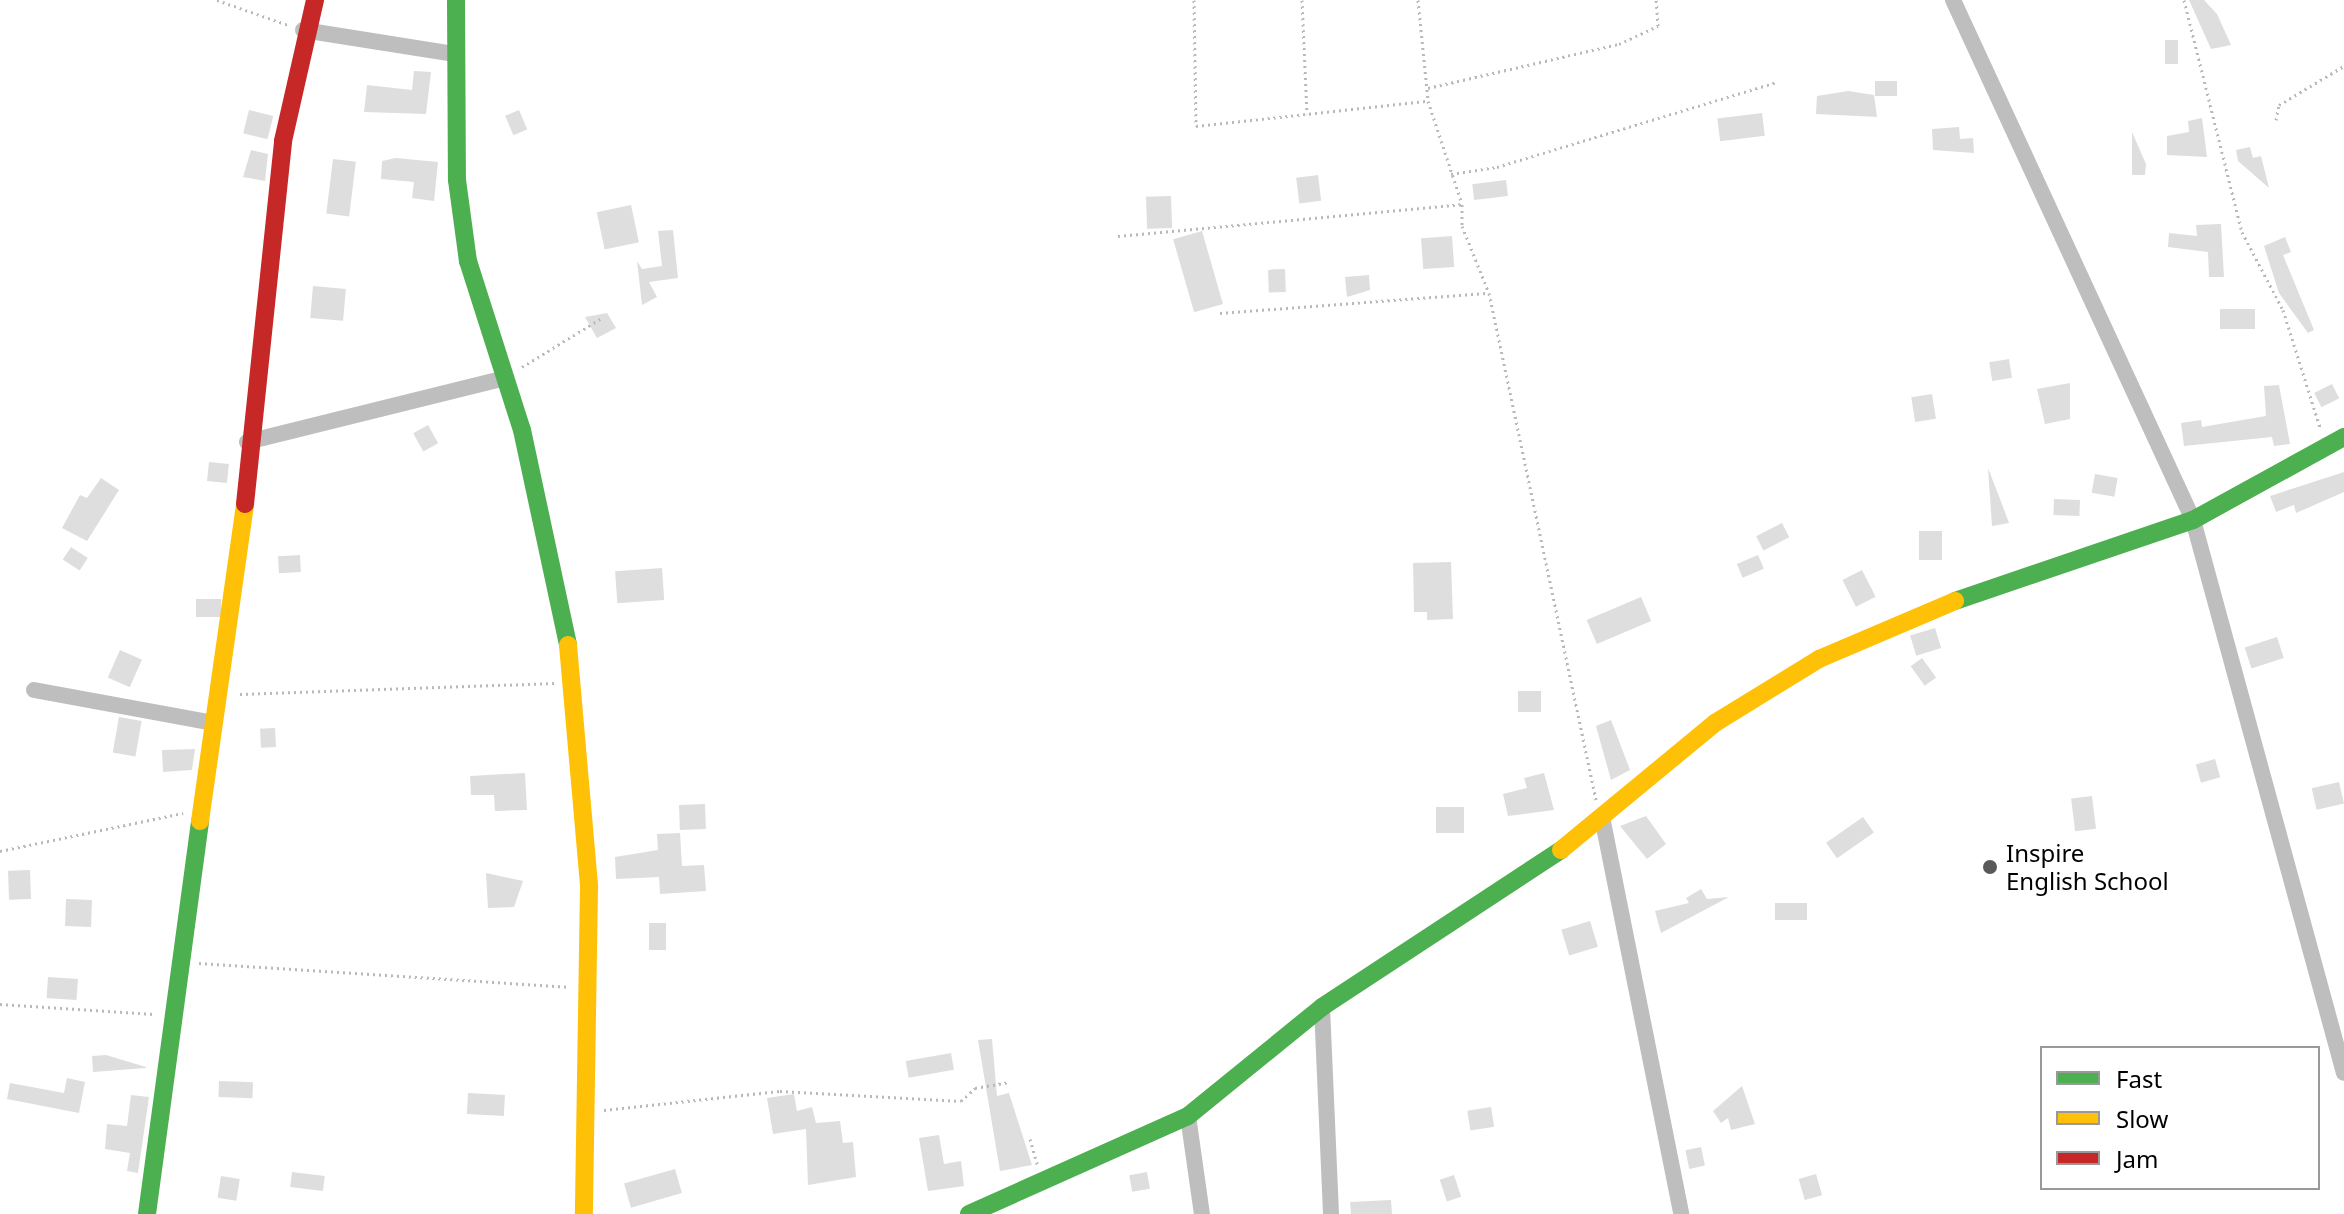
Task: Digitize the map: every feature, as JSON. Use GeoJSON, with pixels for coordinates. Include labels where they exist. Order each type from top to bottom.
{"type":"FeatureCollection","features":[{"type":"Feature","properties":{"kind":"street"},"geometry":{"type":"LineString","coordinates":[[147,1214],[177,1014],[213,723],[229,654],[247,442],[303,30],[315,0]]}},
{"type":"Feature","properties":{"kind":"street"},"geometry":{"type":"LineString","coordinates":[[456,0],[455,54],[468,261],[502,379],[522,430],[576,682],[589,989],[584,1214]]}},
{"type":"Feature","properties":{"kind":"street"},"geometry":{"type":"LineString","coordinates":[[1953,0],[2193,520],[2344,1073]]}},
{"type":"Feature","properties":{"kind":"street"},"geometry":{"type":"LineString","coordinates":[[303,30],[455,54]]}},
{"type":"Feature","properties":{"kind":"street"},"geometry":{"type":"LineString","coordinates":[[247,442],[502,379]]}},
{"type":"Feature","properties":{"kind":"street"},"geometry":{"type":"LineString","coordinates":[[969,1214],[993,1209],[1188,1116],[1322,1007],[1603,822],[1715,723],[1819,659],[1908,617],[2193,520],[2328,449],[2344,437]]}},
{"type":"Feature","properties":{"kind":"street"},"geometry":{"type":"LineString","coordinates":[[34,690],[213,723]]}},
{"type":"Feature","properties":{"kind":"street"},"geometry":{"type":"LineString","coordinates":[[1603,822],[1681,1214]]}},
{"type":"Feature","properties":{"kind":"street"},"geometry":{"type":"LineString","coordinates":[[1322,1007],[1331,1214]]}},
{"type":"Feature","properties":{"kind":"street"},"geometry":{"type":"LineString","coordinates":[[1188,1116],[1202,1214]]}},
{"type":"Feature","properties":{"kind":"path"},"geometry":{"type":"LineString","coordinates":[[217,0],[303,30]]}},
{"type":"Feature","properties":{"kind":"path"},"geometry":{"type":"LineString","coordinates":[[1194,0],[1196,126],[1428,101]]}},
{"type":"Feature","properties":{"kind":"path"},"geometry":{"type":"LineString","coordinates":[[1302,0],[1307,114]]}},
{"type":"Feature","properties":{"kind":"path"},"geometry":{"type":"LineString","coordinates":[[1418,0],[1428,101],[1462,204],[1462,226],[1489,293],[1603,822]]}},
{"type":"Feature","properties":{"kind":"path"},"geometry":{"type":"LineString","coordinates":[[1428,88],[1619,44],[1658,26],[1656,0]]}},
{"type":"Feature","properties":{"kind":"path"},"geometry":{"type":"LineString","coordinates":[[2184,0],[2242,232],[2299,350],[2328,449]]}},
{"type":"Feature","properties":{"kind":"path"},"geometry":{"type":"LineString","coordinates":[[2276,120],[2279,105],[2344,66]]}},
{"type":"Feature","properties":{"kind":"path"},"geometry":{"type":"LineString","coordinates":[[1451,174],[1497,167],[1777,82]]}},
{"type":"Feature","properties":{"kind":"path"},"geometry":{"type":"LineString","coordinates":[[1118,236],[1462,204]]}},
{"type":"Feature","properties":{"kind":"path"},"geometry":{"type":"LineString","coordinates":[[1220,313],[1489,293]]}},
{"type":"Feature","properties":{"kind":"path"},"geometry":{"type":"LineString","coordinates":[[502,379],[600,319]]}},
{"type":"Feature","properties":{"kind":"path"},"geometry":{"type":"LineString","coordinates":[[219,695],[576,682]]}},
{"type":"Feature","properties":{"kind":"path"},"geometry":{"type":"LineString","coordinates":[[0,851],[202,809]]}},
{"type":"Feature","properties":{"kind":"path"},"geometry":{"type":"LineString","coordinates":[[183,962],[589,989]]}},
{"type":"Feature","properties":{"kind":"path"},"geometry":{"type":"LineString","coordinates":[[0,1004],[177,1014]]}},
{"type":"Feature","properties":{"kind":"path"},"geometry":{"type":"LineString","coordinates":[[585,1112],[780,1091],[961,1101],[975,1088],[1009,1082]]}},
{"type":"Feature","properties":{"kind":"building"},"geometry":{"type":"Polygon","coordinates":[[[2189,0],[2204,0],[2217,14],[2231,45],[2211,49],[2189,0]]]}},
{"type":"Feature","properties":{"kind":"building"},"geometry":{"type":"Polygon","coordinates":[[[2165,40],[2178,40],[2178,64],[2165,64],[2165,40]]]}},
{"type":"Feature","properties":{"kind":"building"},"geometry":{"type":"Polygon","coordinates":[[[414,71],[431,72],[426,114],[364,112],[367,85],[412,90],[414,71]]]}},
{"type":"Feature","properties":{"kind":"building"},"geometry":{"type":"Polygon","coordinates":[[[1875,81],[1897,81],[1897,96],[1875,96],[1875,81]]]}},
{"type":"Feature","properties":{"kind":"building"},"geometry":{"type":"Polygon","coordinates":[[[1848,91],[1874,95],[1877,117],[1816,114],[1817,96],[1848,91]]]}},
{"type":"Feature","properties":{"kind":"building"},"geometry":{"type":"Polygon","coordinates":[[[249,110],[273,116],[267,139],[243,133],[249,110]]]}},
{"type":"Feature","properties":{"kind":"building"},"geometry":{"type":"Polygon","coordinates":[[[519,110],[527,129],[513,135],[505,116],[519,110]]]}},
{"type":"Feature","properties":{"kind":"building"},"geometry":{"type":"Polygon","coordinates":[[[1762,113],[1765,136],[1720,141],[1717,118],[1762,113]]]}},
{"type":"Feature","properties":{"kind":"building"},"geometry":{"type":"Polygon","coordinates":[[[2202,118],[2207,157],[2167,155],[2167,136],[2189,132],[2188,121],[2202,118]]]}},
{"type":"Feature","properties":{"kind":"building"},"geometry":{"type":"Polygon","coordinates":[[[1959,127],[1960,139],[1973,138],[1974,153],[1933,150],[1932,129],[1959,127]]]}},
{"type":"Feature","properties":{"kind":"building"},"geometry":{"type":"Polygon","coordinates":[[[2132,132],[2146,164],[2145,175],[2132,175],[2132,132]]]}},
{"type":"Feature","properties":{"kind":"building"},"geometry":{"type":"Polygon","coordinates":[[[2250,147],[2253,158],[2261,156],[2269,188],[2238,161],[2236,150],[2250,147]]]}},
{"type":"Feature","properties":{"kind":"building"},"geometry":{"type":"Polygon","coordinates":[[[251,150],[268,154],[265,181],[243,177],[251,150]]]}},
{"type":"Feature","properties":{"kind":"building"},"geometry":{"type":"Polygon","coordinates":[[[396,158],[438,162],[434,201],[412,198],[414,182],[381,179],[382,161],[396,158]]]}},
{"type":"Feature","properties":{"kind":"building"},"geometry":{"type":"Polygon","coordinates":[[[333,159],[356,162],[349,216],[326,214],[333,159]]]}},
{"type":"Feature","properties":{"kind":"building"},"geometry":{"type":"Polygon","coordinates":[[[1318,175],[1321,201],[1299,203],[1296,178],[1318,175]]]}},
{"type":"Feature","properties":{"kind":"building"},"geometry":{"type":"Polygon","coordinates":[[[1506,180],[1508,196],[1474,200],[1472,184],[1506,180]]]}},
{"type":"Feature","properties":{"kind":"building"},"geometry":{"type":"Polygon","coordinates":[[[1171,196],[1172,228],[1147,229],[1146,197],[1171,196]]]}},
{"type":"Feature","properties":{"kind":"building"},"geometry":{"type":"Polygon","coordinates":[[[631,205],[639,242],[605,249],[597,212],[631,205]]]}},
{"type":"Feature","properties":{"kind":"building"},"geometry":{"type":"Polygon","coordinates":[[[2221,224],[2224,277],[2209,277],[2208,252],[2168,247],[2169,233],[2197,236],[2196,225],[2221,224]]]}},
{"type":"Feature","properties":{"kind":"building"},"geometry":{"type":"Polygon","coordinates":[[[673,230],[678,278],[649,282],[657,297],[642,305],[637,261],[642,269],[662,266],[658,231],[673,230]]]}},
{"type":"Feature","properties":{"kind":"building"},"geometry":{"type":"Polygon","coordinates":[[[1202,231],[1223,304],[1194,312],[1173,239],[1202,231]]]}},
{"type":"Feature","properties":{"kind":"building"},"geometry":{"type":"Polygon","coordinates":[[[1452,236],[1454,267],[1423,269],[1421,238],[1452,236]]]}},
{"type":"Feature","properties":{"kind":"building"},"geometry":{"type":"Polygon","coordinates":[[[2285,237],[2291,252],[2283,255],[2314,330],[2308,333],[2279,293],[2264,246],[2285,237]]]}},
{"type":"Feature","properties":{"kind":"building"},"geometry":{"type":"Polygon","coordinates":[[[1285,269],[1286,292],[1269,293],[1268,270],[1285,269]]]}},
{"type":"Feature","properties":{"kind":"building"},"geometry":{"type":"Polygon","coordinates":[[[1369,275],[1370,290],[1347,297],[1345,277],[1369,275]]]}},
{"type":"Feature","properties":{"kind":"building"},"geometry":{"type":"Polygon","coordinates":[[[313,286],[346,289],[343,321],[310,318],[313,286]]]}},
{"type":"Feature","properties":{"kind":"building"},"geometry":{"type":"Polygon","coordinates":[[[2220,309],[2255,309],[2255,329],[2220,329],[2220,309]]]}},
{"type":"Feature","properties":{"kind":"building"},"geometry":{"type":"Polygon","coordinates":[[[607,313],[616,328],[597,338],[585,317],[607,313]]]}},
{"type":"Feature","properties":{"kind":"building"},"geometry":{"type":"Polygon","coordinates":[[[2009,359],[2012,378],[1992,381],[1989,362],[2009,359]]]}},
{"type":"Feature","properties":{"kind":"building"},"geometry":{"type":"Polygon","coordinates":[[[2070,383],[2070,419],[2045,424],[2037,389],[2070,383]]]}},
{"type":"Feature","properties":{"kind":"building"},"geometry":{"type":"Polygon","coordinates":[[[2332,384],[2339,398],[2321,407],[2314,393],[2332,384]]]}},
{"type":"Feature","properties":{"kind":"building"},"geometry":{"type":"Polygon","coordinates":[[[2279,385],[2290,444],[2274,446],[2272,437],[2184,446],[2181,423],[2201,420],[2202,427],[2266,416],[2264,386],[2279,385]]]}},
{"type":"Feature","properties":{"kind":"building"},"geometry":{"type":"Polygon","coordinates":[[[1932,394],[1936,419],[1915,422],[1911,397],[1932,394]]]}},
{"type":"Feature","properties":{"kind":"building"},"geometry":{"type":"Polygon","coordinates":[[[428,425],[438,443],[423,452],[413,433],[428,425]]]}},
{"type":"Feature","properties":{"kind":"building"},"geometry":{"type":"Polygon","coordinates":[[[209,462],[229,464],[227,483],[207,481],[209,462]]]}},
{"type":"Feature","properties":{"kind":"building"},"geometry":{"type":"Polygon","coordinates":[[[1988,468],[2000,499],[2009,523],[1992,526],[1988,468]]]}},
{"type":"Feature","properties":{"kind":"building"},"geometry":{"type":"Polygon","coordinates":[[[2344,472],[2344,492],[2296,513],[2294,505],[2276,512],[2270,496],[2344,472]]]}},
{"type":"Feature","properties":{"kind":"building"},"geometry":{"type":"Polygon","coordinates":[[[2095,474],[2118,478],[2114,497],[2092,493],[2095,474]]]}},
{"type":"Feature","properties":{"kind":"building"},"geometry":{"type":"Polygon","coordinates":[[[101,478],[119,490],[87,541],[62,528],[80,495],[87,498],[101,478]]]}},
{"type":"Feature","properties":{"kind":"building"},"geometry":{"type":"Polygon","coordinates":[[[2054,499],[2080,500],[2079,516],[2053,515],[2054,499]]]}},
{"type":"Feature","properties":{"kind":"building"},"geometry":{"type":"Polygon","coordinates":[[[1782,523],[1789,537],[1763,550],[1756,536],[1782,523]]]}},
{"type":"Feature","properties":{"kind":"building"},"geometry":{"type":"Polygon","coordinates":[[[1919,531],[1942,531],[1942,560],[1919,560],[1919,531]]]}},
{"type":"Feature","properties":{"kind":"building"},"geometry":{"type":"Polygon","coordinates":[[[71,547],[88,558],[80,570],[63,560],[71,547]]]}},
{"type":"Feature","properties":{"kind":"building"},"geometry":{"type":"Polygon","coordinates":[[[300,555],[301,572],[279,573],[278,556],[300,555]]]}},
{"type":"Feature","properties":{"kind":"building"},"geometry":{"type":"Polygon","coordinates":[[[1758,555],[1764,569],[1743,578],[1737,564],[1758,555]]]}},
{"type":"Feature","properties":{"kind":"building"},"geometry":{"type":"Polygon","coordinates":[[[1451,562],[1453,619],[1427,620],[1427,612],[1414,612],[1413,563],[1451,562]]]}},
{"type":"Feature","properties":{"kind":"building"},"geometry":{"type":"Polygon","coordinates":[[[662,568],[664,600],[617,603],[615,571],[662,568]]]}},
{"type":"Feature","properties":{"kind":"building"},"geometry":{"type":"Polygon","coordinates":[[[1862,570],[1876,597],[1856,607],[1842,580],[1862,570]]]}},
{"type":"Feature","properties":{"kind":"building"},"geometry":{"type":"Polygon","coordinates":[[[1641,597],[1651,621],[1597,644],[1587,620],[1641,597]]]}},
{"type":"Feature","properties":{"kind":"building"},"geometry":{"type":"Polygon","coordinates":[[[196,599],[221,599],[221,617],[196,617],[196,599]]]}},
{"type":"Feature","properties":{"kind":"building"},"geometry":{"type":"Polygon","coordinates":[[[1935,628],[1941,648],[1916,656],[1910,636],[1935,628]]]}},
{"type":"Feature","properties":{"kind":"building"},"geometry":{"type":"Polygon","coordinates":[[[2277,637],[2284,658],[2251,668],[2245,648],[2277,637]]]}},
{"type":"Feature","properties":{"kind":"building"},"geometry":{"type":"Polygon","coordinates":[[[120,650],[142,660],[130,687],[108,677],[120,650]]]}},
{"type":"Feature","properties":{"kind":"building"},"geometry":{"type":"Polygon","coordinates":[[[1922,658],[1936,677],[1925,686],[1911,666],[1922,658]]]}},
{"type":"Feature","properties":{"kind":"building"},"geometry":{"type":"Polygon","coordinates":[[[1518,691],[1541,691],[1541,712],[1518,712],[1518,691]]]}},
{"type":"Feature","properties":{"kind":"building"},"geometry":{"type":"Polygon","coordinates":[[[119,717],[142,721],[135,756],[113,752],[119,717]]]}},
{"type":"Feature","properties":{"kind":"building"},"geometry":{"type":"Polygon","coordinates":[[[1611,720],[1630,770],[1611,780],[1596,726],[1611,720]]]}},
{"type":"Feature","properties":{"kind":"building"},"geometry":{"type":"Polygon","coordinates":[[[275,728],[276,747],[261,748],[260,729],[275,728]]]}},
{"type":"Feature","properties":{"kind":"building"},"geometry":{"type":"Polygon","coordinates":[[[195,749],[192,770],[163,772],[162,750],[195,749]]]}},
{"type":"Feature","properties":{"kind":"building"},"geometry":{"type":"Polygon","coordinates":[[[2215,759],[2220,777],[2201,783],[2196,765],[2215,759]]]}},
{"type":"Feature","properties":{"kind":"building"},"geometry":{"type":"Polygon","coordinates":[[[525,773],[527,810],[495,811],[494,795],[471,795],[470,776],[525,773]]]}},
{"type":"Feature","properties":{"kind":"building"},"geometry":{"type":"Polygon","coordinates":[[[1544,773],[1554,810],[1508,816],[1503,794],[1527,788],[1524,778],[1544,773]]]}},
{"type":"Feature","properties":{"kind":"building"},"geometry":{"type":"Polygon","coordinates":[[[2339,782],[2344,803],[2317,810],[2312,788],[2339,782]]]}},
{"type":"Feature","properties":{"kind":"building"},"geometry":{"type":"Polygon","coordinates":[[[2092,796],[2096,829],[2075,831],[2071,799],[2092,796]]]}},
{"type":"Feature","properties":{"kind":"building"},"geometry":{"type":"Polygon","coordinates":[[[705,804],[706,829],[680,830],[679,805],[705,804]]]}},
{"type":"Feature","properties":{"kind":"building"},"geometry":{"type":"Polygon","coordinates":[[[1436,807],[1464,807],[1464,833],[1436,833],[1436,807]]]}},
{"type":"Feature","properties":{"kind":"building"},"geometry":{"type":"Polygon","coordinates":[[[1646,816],[1666,844],[1647,859],[1620,826],[1646,816]]]}},
{"type":"Feature","properties":{"kind":"building"},"geometry":{"type":"Polygon","coordinates":[[[1863,817],[1874,833],[1837,858],[1826,843],[1863,817]]]}},
{"type":"Feature","properties":{"kind":"building"},"geometry":{"type":"Polygon","coordinates":[[[680,833],[682,866],[704,865],[706,891],[660,894],[659,877],[616,879],[615,857],[658,850],[657,834],[680,833]]]}},
{"type":"Feature","properties":{"kind":"building"},"geometry":{"type":"Polygon","coordinates":[[[30,870],[31,899],[9,900],[8,871],[30,870]]]}},
{"type":"Feature","properties":{"kind":"building"},"geometry":{"type":"Polygon","coordinates":[[[486,873],[523,881],[514,907],[488,908],[486,873]]]}},
{"type":"Feature","properties":{"kind":"building"},"geometry":{"type":"Polygon","coordinates":[[[1701,889],[1707,899],[1729,897],[1661,933],[1655,911],[1689,903],[1686,898],[1701,889]]]}},
{"type":"Feature","properties":{"kind":"building"},"geometry":{"type":"Polygon","coordinates":[[[66,899],[92,900],[91,927],[65,926],[66,899]]]}},
{"type":"Feature","properties":{"kind":"building"},"geometry":{"type":"Polygon","coordinates":[[[1775,903],[1807,903],[1807,920],[1775,920],[1775,903]]]}},
{"type":"Feature","properties":{"kind":"building"},"geometry":{"type":"Polygon","coordinates":[[[1590,921],[1598,947],[1569,956],[1561,930],[1590,921]]]}},
{"type":"Feature","properties":{"kind":"building"},"geometry":{"type":"Polygon","coordinates":[[[649,923],[666,923],[666,950],[649,950],[649,923]]]}},
{"type":"Feature","properties":{"kind":"building"},"geometry":{"type":"Polygon","coordinates":[[[48,977],[78,979],[76,1000],[47,998],[48,977]]]}},
{"type":"Feature","properties":{"kind":"building"},"geometry":{"type":"Polygon","coordinates":[[[992,1039],[997,1096],[1009,1093],[1032,1165],[1000,1171],[978,1040],[992,1039]]]}},
{"type":"Feature","properties":{"kind":"building"},"geometry":{"type":"Polygon","coordinates":[[[951,1053],[954,1070],[909,1078],[906,1061],[951,1053]]]}},
{"type":"Feature","properties":{"kind":"building"},"geometry":{"type":"Polygon","coordinates":[[[106,1055],[146,1068],[93,1072],[92,1056],[106,1055]]]}},
{"type":"Feature","properties":{"kind":"building"},"geometry":{"type":"Polygon","coordinates":[[[67,1078],[85,1082],[79,1113],[7,1099],[10,1083],[64,1093],[67,1078]]]}},
{"type":"Feature","properties":{"kind":"building"},"geometry":{"type":"Polygon","coordinates":[[[219,1081],[253,1082],[252,1098],[218,1097],[219,1081]]]}},
{"type":"Feature","properties":{"kind":"building"},"geometry":{"type":"Polygon","coordinates":[[[1742,1086],[1755,1124],[1731,1130],[1728,1118],[1721,1123],[1713,1111],[1742,1086]]]}},
{"type":"Feature","properties":{"kind":"building"},"geometry":{"type":"Polygon","coordinates":[[[468,1093],[505,1095],[504,1116],[467,1114],[468,1093]]]}},
{"type":"Feature","properties":{"kind":"building"},"geometry":{"type":"Polygon","coordinates":[[[794,1094],[797,1111],[812,1107],[816,1123],[840,1121],[843,1143],[853,1142],[856,1177],[808,1185],[806,1129],[773,1134],[767,1098],[794,1094]]]}},
{"type":"Feature","properties":{"kind":"building"},"geometry":{"type":"Polygon","coordinates":[[[131,1095],[149,1097],[138,1173],[127,1171],[130,1153],[105,1149],[107,1124],[127,1126],[131,1095]]]}},
{"type":"Feature","properties":{"kind":"building"},"geometry":{"type":"Polygon","coordinates":[[[1491,1107],[1494,1127],[1470,1131],[1467,1111],[1491,1107]]]}},
{"type":"Feature","properties":{"kind":"building"},"geometry":{"type":"Polygon","coordinates":[[[939,1135],[944,1164],[961,1161],[964,1186],[928,1191],[919,1138],[939,1135]]]}},
{"type":"Feature","properties":{"kind":"building"},"geometry":{"type":"Polygon","coordinates":[[[1701,1147],[1705,1166],[1689,1169],[1685,1150],[1701,1147]]]}},
{"type":"Feature","properties":{"kind":"building"},"geometry":{"type":"Polygon","coordinates":[[[675,1169],[682,1193],[631,1208],[624,1184],[675,1169]]]}},
{"type":"Feature","properties":{"kind":"building"},"geometry":{"type":"Polygon","coordinates":[[[292,1172],[325,1176],[323,1191],[290,1187],[292,1172]]]}},
{"type":"Feature","properties":{"kind":"building"},"geometry":{"type":"Polygon","coordinates":[[[1147,1172],[1150,1189],[1132,1192],[1129,1175],[1147,1172]]]}},
{"type":"Feature","properties":{"kind":"building"},"geometry":{"type":"Polygon","coordinates":[[[1816,1174],[1822,1195],[1805,1200],[1799,1179],[1816,1174]]]}},
{"type":"Feature","properties":{"kind":"building"},"geometry":{"type":"Polygon","coordinates":[[[1454,1175],[1461,1197],[1447,1202],[1440,1180],[1454,1175]]]}},
{"type":"Feature","properties":{"kind":"building"},"geometry":{"type":"Polygon","coordinates":[[[221,1176],[240,1179],[236,1201],[218,1198],[221,1176]]]}},
{"type":"Feature","properties":{"kind":"building"},"geometry":{"type":"Polygon","coordinates":[[[1391,1200],[1392,1214],[1351,1214],[1350,1202],[1391,1200]]]}},
{"type":"Feature","properties":{"kind":"traffic: fast"},"geometry":{"type":"LineString","coordinates":[[456,0],[457,180],[468,261],[522,430],[568,645]]}},
{"type":"Feature","properties":{"kind":"traffic: fast"},"geometry":{"type":"LineString","coordinates":[[1955,601],[2193,520],[2344,437]]}},
{"type":"Feature","properties":{"kind":"traffic: fast"},"geometry":{"type":"LineString","coordinates":[[147,1214],[200,821]]}},
{"type":"Feature","properties":{"kind":"traffic: fast"},"geometry":{"type":"LineString","coordinates":[[969,1214],[1188,1116],[1322,1007],[1561,850]]}},
{"type":"Feature","properties":{"kind":"traffic: slow"},"geometry":{"type":"LineString","coordinates":[[200,821],[245,504]]}},
{"type":"Feature","properties":{"kind":"traffic: slow"},"geometry":{"type":"LineString","coordinates":[[1561,850],[1715,723],[1819,659],[1955,601]]}},
{"type":"Feature","properties":{"kind":"traffic: slow"},"geometry":{"type":"LineString","coordinates":[[568,645],[589,887],[584,1214]]}},
{"type":"Feature","properties":{"kind":"traffic: jam"},"geometry":{"type":"LineString","coordinates":[[245,504],[283,141],[315,0]]}},
{"type":"Feature","properties":{"kind":"place","name":"Inspire English School"},"geometry":{"type":"Point","coordinates":[1990,867]}}]}
